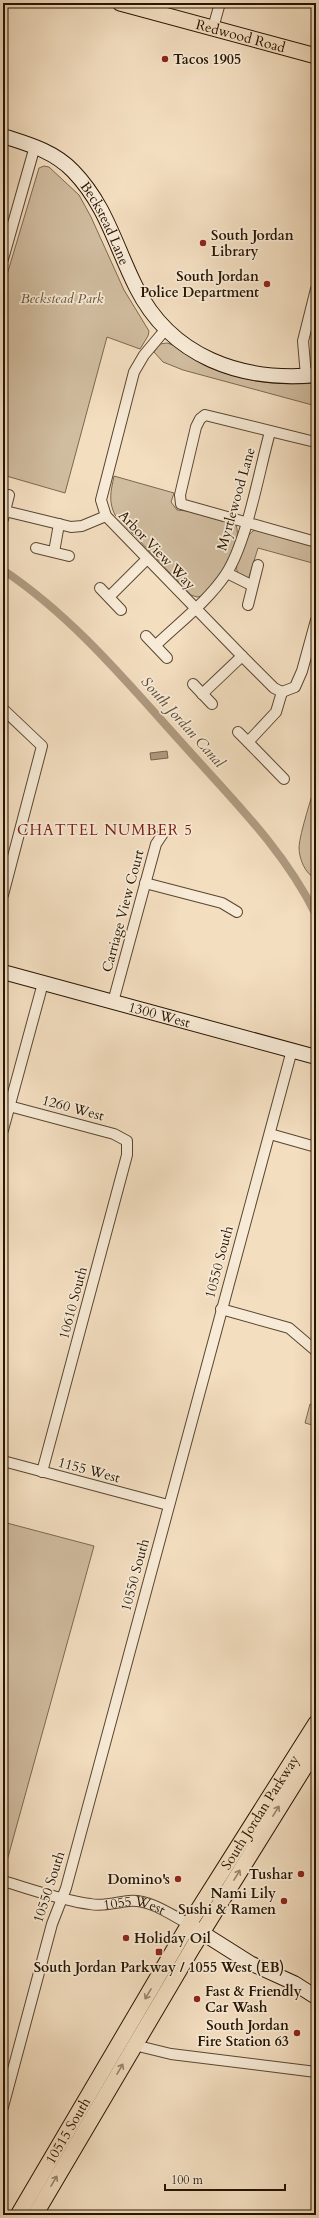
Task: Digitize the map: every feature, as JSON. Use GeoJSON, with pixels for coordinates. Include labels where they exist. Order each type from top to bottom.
{"type":"FeatureCollection","features":[{"type":"Feature","properties":{"kind":"main road","name":"Redwood Road"},"geometry":{"type":"LineString","coordinates":[[120,3],[316,56]]}},
{"type":"Feature","properties":{"kind":"main road","name":"South Jordan Parkway"},"geometry":{"type":"LineString","coordinates":[[128,2046],[202,1933],[292,1772],[316,1723]]}},
{"type":"Feature","properties":{"kind":"main road","name":"South Jordan Parkway"},"geometry":{"type":"LineString","coordinates":[[128,2046],[189,1924],[292,1772],[316,1749]]}},
{"type":"Feature","properties":{"kind":"main road","name":"10515 South"},"geometry":{"type":"LineString","coordinates":[[18,2215],[128,2046]]}},
{"type":"Feature","properties":{"kind":"main road","name":"10515 South"},"geometry":{"type":"LineString","coordinates":[[35,2215],[128,2046]]}},
{"type":"Feature","properties":{"kind":"street"},"geometry":{"type":"LineString","coordinates":[[213,28],[220,3]]}},
{"type":"Feature","properties":{"kind":"street","name":"Beckstead Lane"},"geometry":{"type":"LineString","coordinates":[[3,136],[35,146],[72,170],[88,188],[101,206],[136,287],[165,330],[193,351],[221,363],[260,374],[311,375]]}},
{"type":"Feature","properties":{"kind":"street"},"geometry":{"type":"LineString","coordinates":[[3,259],[35,146]]}},
{"type":"Feature","properties":{"kind":"street"},"geometry":{"type":"LineString","coordinates":[[311,375],[303,341],[316,289]]}},
{"type":"Feature","properties":{"kind":"street","name":"Arbor View Way"},"geometry":{"type":"LineString","coordinates":[[165,330],[144,355],[134,372],[101,500],[106,516],[194,608],[274,688],[282,692]]}},
{"type":"Feature","properties":{"kind":"street"},"geometry":{"type":"LineString","coordinates":[[311,441],[205,415],[200,419],[180,495],[181,504],[316,542]]}},
{"type":"Feature","properties":{"kind":"street","name":"Myrtlewood Lane"},"geometry":{"type":"LineString","coordinates":[[156,645],[214,590],[227,573],[236,553],[246,522],[270,432]]}},
{"type":"Feature","properties":{"kind":"street"},"geometry":{"type":"LineString","coordinates":[[10,495],[4,515],[71,527],[82,526],[106,516]]}},
{"type":"Feature","properties":{"kind":"street"},"geometry":{"type":"LineString","coordinates":[[54,552],[59,524]]}},
{"type":"Feature","properties":{"kind":"street"},"geometry":{"type":"LineString","coordinates":[[36,548],[69,556]]}},
{"type":"Feature","properties":{"kind":"street"},"geometry":{"type":"LineString","coordinates":[[109,597],[147,559]]}},
{"type":"Feature","properties":{"kind":"street"},"geometry":{"type":"LineString","coordinates":[[248,605],[251,585],[258,565]]}},
{"type":"Feature","properties":{"kind":"street"},"geometry":{"type":"LineString","coordinates":[[227,573],[251,585]]}},
{"type":"Feature","properties":{"kind":"street"},"geometry":{"type":"LineString","coordinates":[[100,588],[121,610]]}},
{"type":"Feature","properties":{"kind":"street"},"geometry":{"type":"LineString","coordinates":[[248,742],[276,712],[282,692],[295,687],[302,671],[316,620]]}},
{"type":"Feature","properties":{"kind":"street"},"geometry":{"type":"LineString","coordinates":[[146,636],[167,658]]}},
{"type":"Feature","properties":{"kind":"street"},"geometry":{"type":"LineString","coordinates":[[202,694],[242,656]]}},
{"type":"Feature","properties":{"kind":"street"},"geometry":{"type":"LineString","coordinates":[[193,684],[212,704]]}},
{"type":"Feature","properties":{"kind":"street"},"geometry":{"type":"LineString","coordinates":[[3,709],[42,746],[3,894]]}},
{"type":"Feature","properties":{"kind":"street"},"geometry":{"type":"LineString","coordinates":[[238,732],[284,779]]}},
{"type":"Feature","properties":{"kind":"street","name":"Carriage View Court"},"geometry":{"type":"LineString","coordinates":[[113,1002],[156,844],[166,828]]}},
{"type":"Feature","properties":{"kind":"street"},"geometry":{"type":"LineString","coordinates":[[146,882],[222,903],[237,912]]}},
{"type":"Feature","properties":{"kind":"street","name":"1300 West"},"geometry":{"type":"LineString","coordinates":[[3,972],[316,1057]]}},
{"type":"Feature","properties":{"kind":"street"},"geometry":{"type":"LineString","coordinates":[[3,1130],[43,983]]}},
{"type":"Feature","properties":{"kind":"street","name":"10550 South"},"geometry":{"type":"LineString","coordinates":[[3,2107],[52,1924],[63,1898],[221,1308],[292,1050]]}},
{"type":"Feature","properties":{"kind":"street","name":"1260 West"},"geometry":{"type":"LineString","coordinates":[[9,1106],[114,1134],[127,1141]]}},
{"type":"Feature","properties":{"kind":"street"},"geometry":{"type":"LineString","coordinates":[[270,1134],[316,1148]]}},
{"type":"Feature","properties":{"kind":"street","name":"10610 South"},"geometry":{"type":"LineString","coordinates":[[42,1472],[127,1155],[127,1141]]}},
{"type":"Feature","properties":{"kind":"street"},"geometry":{"type":"LineString","coordinates":[[221,1308],[289,1328],[316,1351]]}},
{"type":"Feature","properties":{"kind":"street","name":"1155 West"},"geometry":{"type":"LineString","coordinates":[[3,1461],[168,1505]]}},
{"type":"Feature","properties":{"kind":"street","name":"1055 West"},"geometry":{"type":"LineString","coordinates":[[3,1881],[63,1898],[97,1905],[129,1901],[153,1905],[189,1924],[250,1963],[294,1983],[316,1997]]}},
{"type":"Feature","properties":{"kind":"street"},"geometry":{"type":"LineString","coordinates":[[128,2046],[171,2054],[316,2072]]}},
{"type":"Feature","properties":{"kind":"green space","name":"Beckstead Park"},"geometry":{"type":"Polygon","coordinates":[[[44,166],[49,167],[79,195],[91,217],[124,290],[149,331],[148,336],[140,349],[107,337],[65,493],[3,475],[3,288],[39,168],[44,166]]]}},
{"type":"Feature","properties":{"kind":"green space"},"geometry":{"type":"Polygon","coordinates":[[[167,343],[182,350],[204,365],[245,379],[287,384],[316,383],[316,406],[183,370],[163,362],[154,352],[160,344],[167,343]]]}},
{"type":"Feature","properties":{"kind":"green space"},"geometry":{"type":"Polygon","coordinates":[[[114,476],[174,493],[171,502],[177,510],[187,511],[236,525],[236,543],[232,553],[221,573],[202,596],[197,597],[191,595],[115,515],[111,505],[111,491],[114,476]]]}},
{"type":"Feature","properties":{"kind":"green space"},"geometry":{"type":"Polygon","coordinates":[[[255,530],[316,545],[316,564],[258,548],[249,577],[248,578],[238,573],[238,556],[251,532],[255,530]]]}},
{"type":"Feature","properties":{"kind":"green space"},"geometry":{"type":"Polygon","coordinates":[[[316,781],[316,878],[312,876],[303,866],[299,847],[316,781]]]}},
{"type":"Feature","properties":{"kind":"green space"},"geometry":{"type":"Polygon","coordinates":[[[310,1404],[316,1406],[316,1426],[305,1423],[310,1404]]]}},
{"type":"Feature","properties":{"kind":"green space"},"geometry":{"type":"Polygon","coordinates":[[[3,1522],[94,1546],[5,1868],[3,1868],[3,1522]]]}},
{"type":"Feature","properties":{"kind":"shaded area"},"geometry":{"type":"Polygon","coordinates":[[[167,751],[168,758],[151,760],[150,753],[167,751]]]}},
{"type":"Feature","properties":{"kind":"waterway","name":"South Jordan Canal"},"geometry":{"type":"LineString","coordinates":[[3,570],[28,588],[75,629],[140,696],[272,845],[303,891],[316,915]]}},
{"type":"Feature","properties":{"kind":"place","name":"Tacos 1905"},"geometry":{"type":"Point","coordinates":[165,59]}},
{"type":"Feature","properties":{"kind":"place","name":"South Jordan Library"},"geometry":{"type":"Point","coordinates":[203,243]}},
{"type":"Feature","properties":{"kind":"place","name":"South Jordan Police Department"},"geometry":{"type":"Point","coordinates":[267,284]}},
{"type":"Feature","properties":{"kind":"place","name":"Tushar"},"geometry":{"type":"Point","coordinates":[301,1874]}},
{"type":"Feature","properties":{"kind":"place","name":"Domino's"},"geometry":{"type":"Point","coordinates":[178,1879]}},
{"type":"Feature","properties":{"kind":"place","name":"Nami Lily Sushi & Ramen"},"geometry":{"type":"Point","coordinates":[284,1901]}},
{"type":"Feature","properties":{"kind":"place","name":"Holiday Oil"},"geometry":{"type":"Point","coordinates":[126,1938]}},
{"type":"Feature","properties":{"kind":"place","name":"South Jordan Parkway / 1055 West (EB)"},"geometry":{"type":"Point","coordinates":[159,1952]}},
{"type":"Feature","properties":{"kind":"place","name":"Fast & Friendly Car Wash"},"geometry":{"type":"Point","coordinates":[197,1999]}},
{"type":"Feature","properties":{"kind":"place","name":"South Jordan Fire Station 63"},"geometry":{"type":"Point","coordinates":[297,2033]}},
{"type":"Feature","properties":{"kind":"district","name":"CHATTEL NUMBER 5"},"geometry":{"type":"Point","coordinates":[105,830]}}]}
